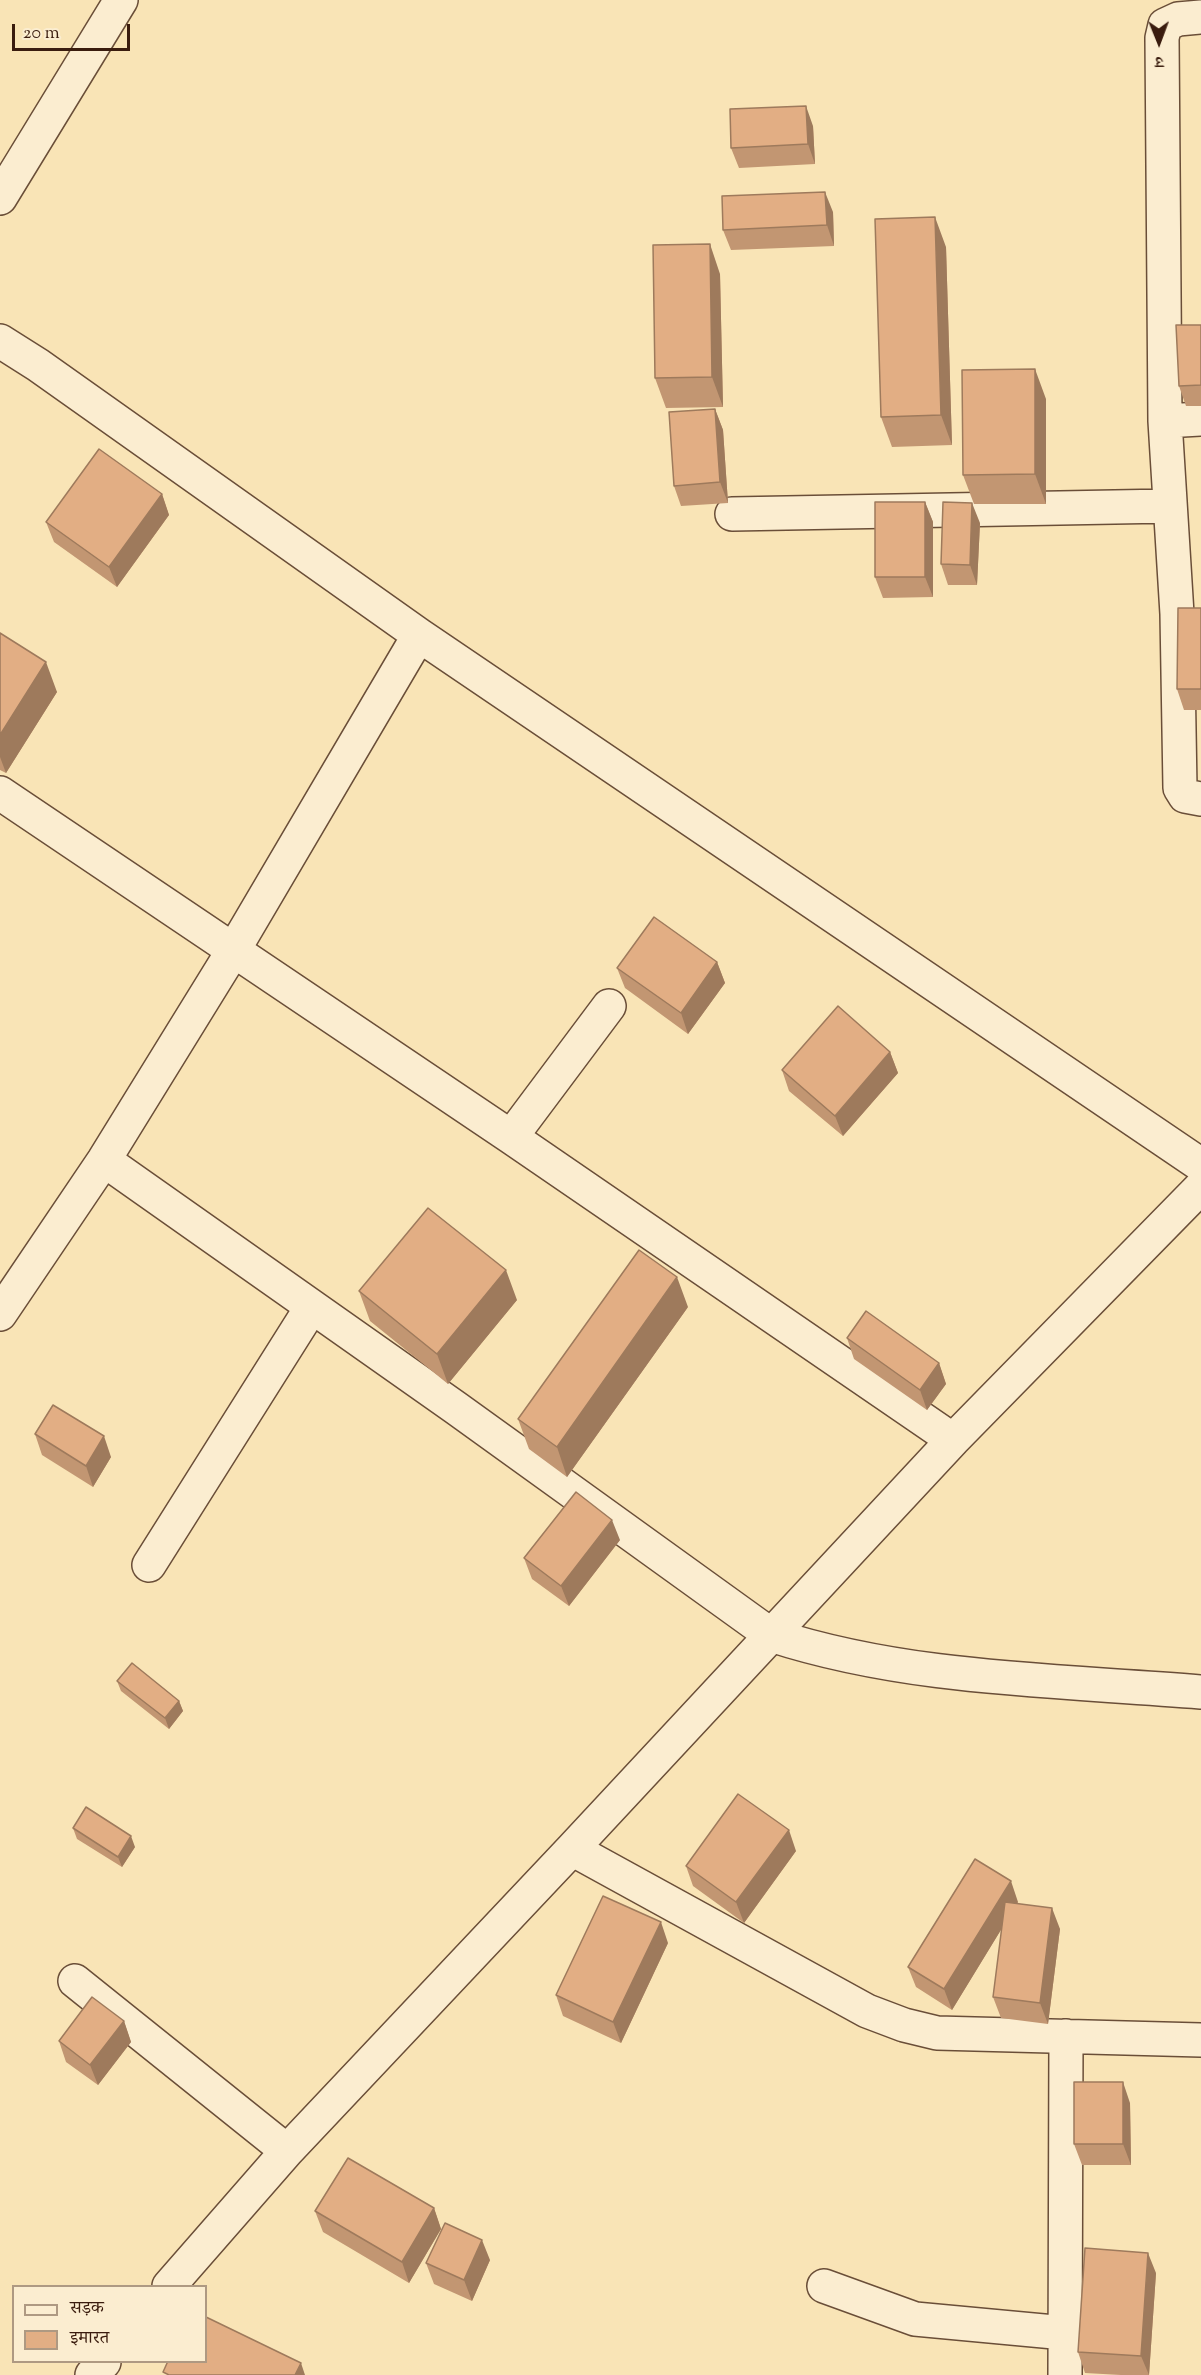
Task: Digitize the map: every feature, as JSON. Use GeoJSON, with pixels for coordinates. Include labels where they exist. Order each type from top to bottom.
{"type":"FeatureCollection","features":[{"type":"Feature","properties":{"kind":"street"},"geometry":{"type":"LineString","coordinates":[[0,198],[121,0]]}},
{"type":"Feature","properties":{"kind":"street"},"geometry":{"type":"LineString","coordinates":[[1201,17],[1178,19],[1165,24],[1162,38],[1165,421],[1169,506],[1189,614],[1180,788],[1185,796],[1201,799]]}},
{"type":"Feature","properties":{"kind":"street"},"geometry":{"type":"LineString","coordinates":[[0,341],[38,364],[419,635],[1201,1165]]}},
{"type":"Feature","properties":{"kind":"street"},"geometry":{"type":"LineString","coordinates":[[1165,421],[1201,419]]}},
{"type":"Feature","properties":{"kind":"street"},"geometry":{"type":"LineString","coordinates":[[732,514],[1169,506]]}},
{"type":"Feature","properties":{"kind":"street"},"geometry":{"type":"LineString","coordinates":[[0,1314],[104,1160],[233,951],[419,635]]}},
{"type":"Feature","properties":{"kind":"street"},"geometry":{"type":"LineString","coordinates":[[0,792],[512,1137],[953,1440]]}},
{"type":"Feature","properties":{"kind":"street"},"geometry":{"type":"LineString","coordinates":[[512,1137],[609,1006]]}},
{"type":"Feature","properties":{"kind":"street"},"geometry":{"type":"LineString","coordinates":[[104,1160],[456,1408],[771,1635],[817,1650],[931,1671],[1201,1692]]}},
{"type":"Feature","properties":{"kind":"street"},"geometry":{"type":"LineString","coordinates":[[170,2285],[287,2151],[953,1440],[1201,1186]]}},
{"type":"Feature","properties":{"kind":"street"},"geometry":{"type":"LineString","coordinates":[[149,1565],[311,1308]]}},
{"type":"Feature","properties":{"kind":"street"},"geometry":{"type":"LineString","coordinates":[[572,1849],[838,1996],[867,2011],[903,2025],[937,2032],[1201,2040]]}},
{"type":"Feature","properties":{"kind":"street"},"geometry":{"type":"LineString","coordinates":[[75,1981],[287,2151]]}},
{"type":"Feature","properties":{"kind":"street"},"geometry":{"type":"LineString","coordinates":[[1065,2375],[1066,2036]]}},
{"type":"Feature","properties":{"kind":"street"},"geometry":{"type":"LineString","coordinates":[[824,2286],[915,2319],[1065,2334]]}},
{"type":"Feature","properties":{"kind":"street"},"geometry":{"type":"LineString","coordinates":[[92,2375],[102,2363]]}},
{"type":"Feature","properties":{"kind":"building"},"geometry":{"type":"Polygon","coordinates":[[[806,106],[808,144],[731,148],[730,109],[806,106]]]}},
{"type":"Feature","properties":{"kind":"building"},"geometry":{"type":"Polygon","coordinates":[[[825,192],[827,225],[723,230],[722,196],[825,192]]]}},
{"type":"Feature","properties":{"kind":"building"},"geometry":{"type":"Polygon","coordinates":[[[935,217],[941,415],[881,417],[875,219],[935,217]]]}},
{"type":"Feature","properties":{"kind":"building"},"geometry":{"type":"Polygon","coordinates":[[[710,244],[712,377],[655,378],[653,245],[710,244]]]}},
{"type":"Feature","properties":{"kind":"building"},"geometry":{"type":"Polygon","coordinates":[[[1176,325],[1201,325],[1201,385],[1179,386],[1176,325]]]}},
{"type":"Feature","properties":{"kind":"building"},"geometry":{"type":"Polygon","coordinates":[[[1035,369],[1035,474],[963,475],[962,370],[1035,369]]]}},
{"type":"Feature","properties":{"kind":"building"},"geometry":{"type":"Polygon","coordinates":[[[715,409],[720,482],[674,486],[669,412],[715,409]]]}},
{"type":"Feature","properties":{"kind":"building"},"geometry":{"type":"Polygon","coordinates":[[[99,449],[162,494],[109,567],[46,522],[99,449]]]}},
{"type":"Feature","properties":{"kind":"building"},"geometry":{"type":"Polygon","coordinates":[[[875,502],[925,502],[925,577],[875,577],[875,502]]]}},
{"type":"Feature","properties":{"kind":"building"},"geometry":{"type":"Polygon","coordinates":[[[943,502],[972,503],[970,565],[941,564],[943,502]]]}},
{"type":"Feature","properties":{"kind":"building"},"geometry":{"type":"Polygon","coordinates":[[[1178,608],[1201,608],[1201,689],[1177,689],[1178,608]]]}},
{"type":"Feature","properties":{"kind":"building"},"geometry":{"type":"Polygon","coordinates":[[[0,633],[46,662],[0,735],[0,633]]]}},
{"type":"Feature","properties":{"kind":"building"},"geometry":{"type":"Polygon","coordinates":[[[654,917],[717,962],[681,1013],[617,968],[654,917]]]}},
{"type":"Feature","properties":{"kind":"building"},"geometry":{"type":"Polygon","coordinates":[[[838,1006],[890,1052],[835,1116],[782,1070],[838,1006]]]}},
{"type":"Feature","properties":{"kind":"building"},"geometry":{"type":"Polygon","coordinates":[[[428,1208],[506,1270],[437,1354],[359,1291],[428,1208]]]}},
{"type":"Feature","properties":{"kind":"building"},"geometry":{"type":"Polygon","coordinates":[[[639,1250],[677,1277],[557,1447],[518,1419],[639,1250]]]}},
{"type":"Feature","properties":{"kind":"building"},"geometry":{"type":"Polygon","coordinates":[[[866,1311],[939,1363],[920,1390],[847,1338],[866,1311]]]}},
{"type":"Feature","properties":{"kind":"building"},"geometry":{"type":"Polygon","coordinates":[[[53,1405],[104,1436],[86,1466],[35,1434],[53,1405]]]}},
{"type":"Feature","properties":{"kind":"building"},"geometry":{"type":"Polygon","coordinates":[[[576,1492],[612,1520],[561,1586],[524,1558],[576,1492]]]}},
{"type":"Feature","properties":{"kind":"building"},"geometry":{"type":"Polygon","coordinates":[[[132,1663],[179,1701],[165,1718],[117,1681],[132,1663]]]}},
{"type":"Feature","properties":{"kind":"building"},"geometry":{"type":"Polygon","coordinates":[[[738,1794],[789,1830],[736,1902],[686,1866],[738,1794]]]}},
{"type":"Feature","properties":{"kind":"building"},"geometry":{"type":"Polygon","coordinates":[[[86,1807],[131,1836],[118,1857],[73,1828],[86,1807]]]}},
{"type":"Feature","properties":{"kind":"building"},"geometry":{"type":"Polygon","coordinates":[[[975,1859],[1011,1881],[944,1989],[908,1967],[975,1859]]]}},
{"type":"Feature","properties":{"kind":"building"},"geometry":{"type":"Polygon","coordinates":[[[603,1896],[661,1922],[613,2022],[556,1995],[603,1896]]]}},
{"type":"Feature","properties":{"kind":"building"},"geometry":{"type":"Polygon","coordinates":[[[1005,1902],[1052,1908],[1040,2003],[993,1997],[1005,1902]]]}},
{"type":"Feature","properties":{"kind":"building"},"geometry":{"type":"Polygon","coordinates":[[[92,1997],[124,2021],[90,2065],[59,2041],[92,1997]]]}},
{"type":"Feature","properties":{"kind":"building"},"geometry":{"type":"Polygon","coordinates":[[[1074,2082],[1123,2082],[1123,2144],[1074,2144],[1074,2082]]]}},
{"type":"Feature","properties":{"kind":"building"},"geometry":{"type":"Polygon","coordinates":[[[348,2158],[434,2208],[402,2262],[315,2211],[348,2158]]]}},
{"type":"Feature","properties":{"kind":"building"},"geometry":{"type":"Polygon","coordinates":[[[445,2223],[482,2240],[464,2280],[426,2263],[445,2223]]]}},
{"type":"Feature","properties":{"kind":"building"},"geometry":{"type":"Polygon","coordinates":[[[1085,2248],[1148,2253],[1141,2356],[1078,2352],[1085,2248]]]}},
{"type":"Feature","properties":{"kind":"building"},"geometry":{"type":"Polygon","coordinates":[[[207,2317],[301,2363],[295,2375],[169,2375],[163,2372],[167,2363],[207,2363],[207,2317]]]}}]}
